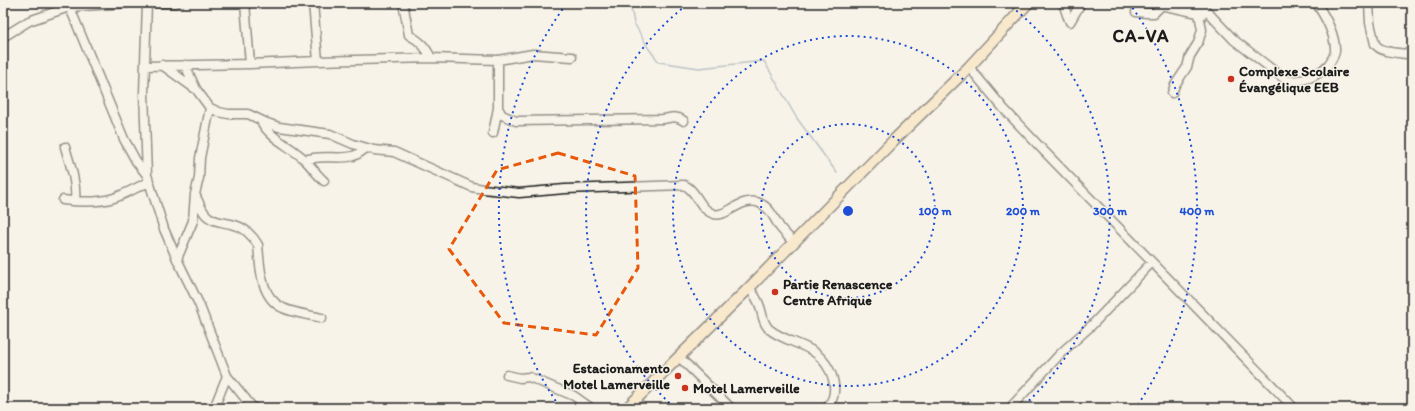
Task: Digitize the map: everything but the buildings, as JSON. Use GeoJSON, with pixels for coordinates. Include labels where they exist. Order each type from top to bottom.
{"type":"FeatureCollection","features":[{"type":"Feature","properties":{"kind":"main road"},"geometry":{"type":"LineString","coordinates":[[627,408],[680,358],[895,139],[970,67],[1028,3]]}},
{"type":"Feature","properties":{"kind":"street"},"geometry":{"type":"LineString","coordinates":[[3,37],[29,21],[68,5],[129,3]]}},
{"type":"Feature","properties":{"kind":"street"},"geometry":{"type":"LineString","coordinates":[[147,3],[144,93],[148,178],[164,229],[199,304],[227,376],[253,408]]}},
{"type":"Feature","properties":{"kind":"street"},"geometry":{"type":"LineString","coordinates":[[154,3],[176,3]]}},
{"type":"Feature","properties":{"kind":"street"},"geometry":{"type":"LineString","coordinates":[[244,3],[250,64]]}},
{"type":"Feature","properties":{"kind":"street"},"geometry":{"type":"LineString","coordinates":[[313,3],[318,61]]}},
{"type":"Feature","properties":{"kind":"street"},"geometry":{"type":"LineString","coordinates":[[403,3],[409,35],[416,38],[426,47],[431,58]]}},
{"type":"Feature","properties":{"kind":"street"},"geometry":{"type":"LineString","coordinates":[[1063,3],[1066,15],[1070,22],[1081,3]]}},
{"type":"Feature","properties":{"kind":"street"},"geometry":{"type":"LineString","coordinates":[[1151,3],[1163,4],[1200,13],[1213,18]]}},
{"type":"Feature","properties":{"kind":"street"},"geometry":{"type":"LineString","coordinates":[[1172,93],[1175,85],[1187,67],[1190,56],[1198,43],[1202,30],[1198,3]]}},
{"type":"Feature","properties":{"kind":"street"},"geometry":{"type":"LineString","coordinates":[[1198,3],[1234,40],[1271,70],[1286,80],[1296,81],[1308,79],[1318,74],[1331,62],[1336,50],[1326,18],[1316,3]]}},
{"type":"Feature","properties":{"kind":"street"},"geometry":{"type":"LineString","coordinates":[[1369,3],[1370,23],[1377,47],[1385,51],[1412,55]]}},
{"type":"Feature","properties":{"kind":"street"},"geometry":{"type":"LineString","coordinates":[[1136,12],[1154,13],[1163,4]]}},
{"type":"Feature","properties":{"kind":"street"},"geometry":{"type":"LineString","coordinates":[[68,5],[124,139],[136,161],[148,178]]}},
{"type":"Feature","properties":{"kind":"street"},"geometry":{"type":"LineString","coordinates":[[145,66],[431,58],[498,60],[533,54],[572,57]]}},
{"type":"Feature","properties":{"kind":"street"},"geometry":{"type":"LineString","coordinates":[[493,133],[498,108],[498,60]]}},
{"type":"Feature","properties":{"kind":"street"},"geometry":{"type":"LineString","coordinates":[[162,65],[196,89]]}},
{"type":"Feature","properties":{"kind":"street"},"geometry":{"type":"LineString","coordinates":[[185,65],[196,89],[210,108],[228,114],[248,114],[279,127],[330,134],[366,148],[401,154],[461,183],[483,189],[519,193],[565,189],[684,185],[690,189],[706,210],[717,215],[721,215],[737,205],[746,202],[762,204],[767,207],[780,228],[794,242]]}},
{"type":"Feature","properties":{"kind":"street"},"geometry":{"type":"LineString","coordinates":[[970,67],[1004,109],[1294,408]]}},
{"type":"Feature","properties":{"kind":"street"},"geometry":{"type":"LineString","coordinates":[[177,259],[194,221],[195,194],[199,178],[200,158],[210,108]]}},
{"type":"Feature","properties":{"kind":"street"},"geometry":{"type":"LineString","coordinates":[[498,108],[502,115],[516,121],[663,119],[675,117],[684,121]]}},
{"type":"Feature","properties":{"kind":"street"},"geometry":{"type":"LineString","coordinates":[[260,120],[264,128],[272,136],[305,160],[324,181]]}},
{"type":"Feature","properties":{"kind":"street"},"geometry":{"type":"LineString","coordinates":[[65,147],[76,195],[75,201]]}},
{"type":"Feature","properties":{"kind":"street"},"geometry":{"type":"LineString","coordinates":[[305,160],[320,157],[352,156],[366,148]]}},
{"type":"Feature","properties":{"kind":"street"},"geometry":{"type":"LineString","coordinates":[[63,200],[75,201],[112,198],[124,194],[148,178]]}},
{"type":"Feature","properties":{"kind":"street"},"geometry":{"type":"LineString","coordinates":[[195,194],[204,212],[209,218],[235,225],[245,230],[256,240],[258,245],[262,280],[272,300],[282,308],[322,318]]}},
{"type":"Feature","properties":{"kind":"street"},"geometry":{"type":"LineString","coordinates":[[1010,408],[1061,353],[1092,324],[1152,262]]}},
{"type":"Feature","properties":{"kind":"street"},"geometry":{"type":"LineString","coordinates":[[749,288],[757,298],[765,324],[770,329],[786,339],[812,351],[825,362],[833,379],[834,388],[832,398],[827,408]]}},
{"type":"Feature","properties":{"kind":"street"},"geometry":{"type":"LineString","coordinates":[[680,358],[728,407]]}},
{"type":"Feature","properties":{"kind":"street"},"geometry":{"type":"LineString","coordinates":[[507,375],[520,378],[529,377],[574,396],[590,408]]}},
{"type":"Feature","properties":{"kind":"street"},"geometry":{"type":"LineString","coordinates":[[214,408],[227,376]]}},
{"type":"Feature","properties":{"kind":"highlighted area"},"geometry":{"type":"Polygon","coordinates":[[[558,153],[635,176],[638,268],[596,335],[504,323],[449,249],[497,170],[558,153]]]}},
{"type":"Feature","properties":{"kind":"waterway"},"geometry":{"type":"LineString","coordinates":[[630,3],[634,23],[649,49],[659,62],[699,68],[764,61],[796,117],[837,173]]}},
{"type":"Feature","properties":{"kind":"place","name":"Complexe Scolaire Évangélique EEB"},"geometry":{"type":"Point","coordinates":[1231,79]}},
{"type":"Feature","properties":{"kind":"place","name":"Partie Renascence Centre Afrique"},"geometry":{"type":"Point","coordinates":[775,292]}},
{"type":"Feature","properties":{"kind":"place","name":"Estacionamento Motel Lamerveille"},"geometry":{"type":"Point","coordinates":[678,376]}},
{"type":"Feature","properties":{"kind":"place","name":"Motel Lamerveille"},"geometry":{"type":"Point","coordinates":[685,388]}},
{"type":"Feature","properties":{"kind":"district","name":"CA-VA"},"geometry":{"type":"Point","coordinates":[1141,36]}}]}
